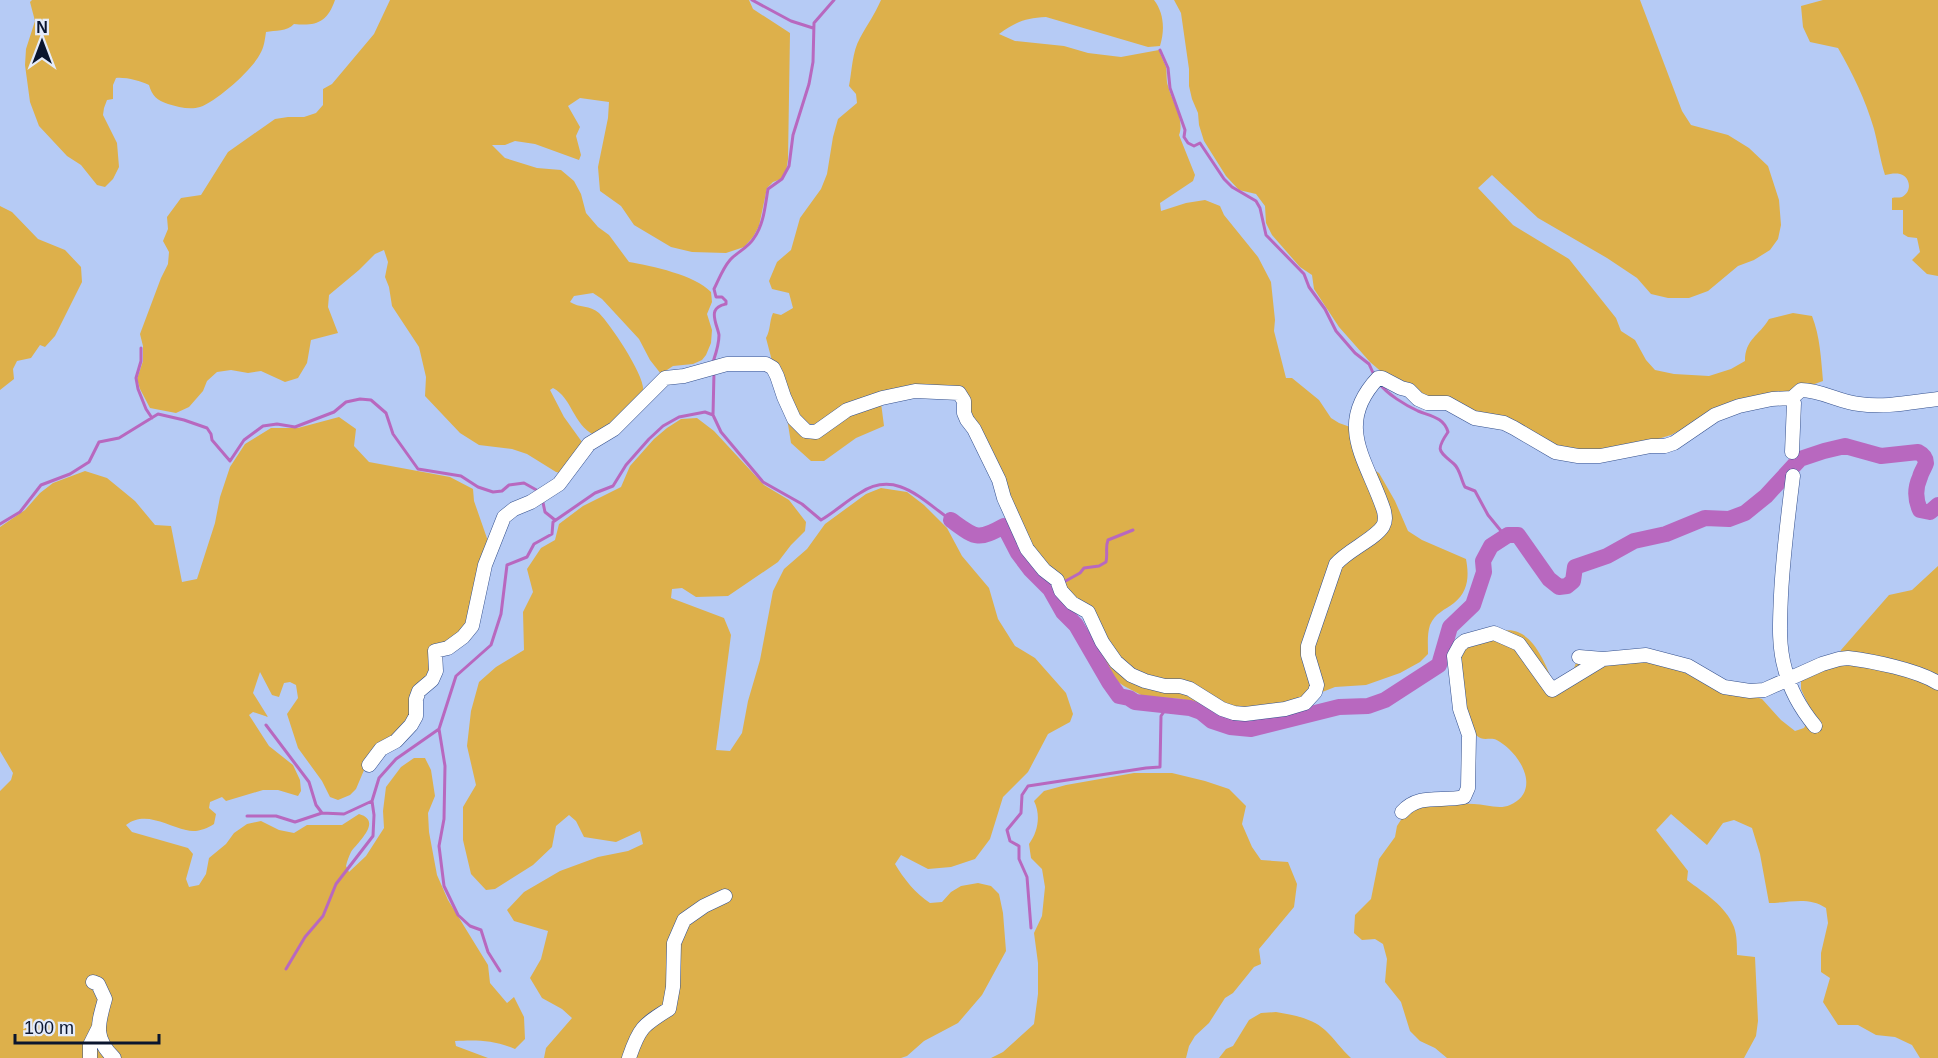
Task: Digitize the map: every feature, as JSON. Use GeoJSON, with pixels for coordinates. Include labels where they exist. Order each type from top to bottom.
{"type":"FeatureCollection","features":[{"type":"Feature","properties":{"kind":"street"},"geometry":{"type":"LineString","coordinates":[[369,765],[381,749],[396,741],[411,725],[416,716],[416,699],[419,691],[432,680],[436,671],[435,651],[448,648],[463,637],[472,626],[485,565],[504,517],[559,484],[590,444],[614,429],[665,378],[684,376],[727,364],[766,364],[777,376],[794,419],[811,433],[816,432],[847,410],[882,398],[915,391],[959,393],[964,401],[964,413],[967,420],[975,429],[999,480],[1004,498],[1027,549],[1044,570],[1057,580],[1061,591],[1072,603],[1088,612],[1096,630],[1116,662],[1131,675],[1145,681],[1190,689],[1222,709],[1245,714],[1286,709],[1305,704],[1311,698],[1317,685],[1308,655],[1308,646],[1336,564],[1345,554],[1372,537],[1383,526],[1384,511],[1359,449],[1355,420],[1359,407],[1378,378],[1409,390],[1427,404],[1447,403],[1474,418],[1504,423],[1555,452],[1578,456],[1600,456],[1651,446],[1665,446],[1674,443],[1715,415],[1738,405],[1792,398],[1801,390],[1812,390],[1844,402],[1869,405],[1938,399]]}},
{"type":"Feature","properties":{"kind":"street"},"geometry":{"type":"LineString","coordinates":[[1792,398],[1794,404],[1792,452]]}},
{"type":"Feature","properties":{"kind":"street"},"geometry":{"type":"LineString","coordinates":[[1793,476],[1785,538],[1779,626],[1782,657],[1788,681],[1804,713],[1815,726]]}},
{"type":"Feature","properties":{"kind":"street"},"geometry":{"type":"LineString","coordinates":[[1402,812],[1416,801],[1464,797],[1468,788],[1468,735],[1460,710],[1454,656],[1465,641],[1494,633],[1519,644],[1552,690],[1603,659]]}},
{"type":"Feature","properties":{"kind":"street"},"geometry":{"type":"LineString","coordinates":[[1579,657],[1603,659],[1636,654],[1658,657],[1688,666],[1724,687],[1750,691],[1764,690],[1822,664],[1848,658],[1910,671],[1938,683]]}},
{"type":"Feature","properties":{"kind":"street"},"geometry":{"type":"LineString","coordinates":[[629,1058],[635,1040],[644,1025],[669,1009],[673,987],[674,943],[684,920],[704,906],[725,896]]}},
{"type":"Feature","properties":{"kind":"street"},"geometry":{"type":"LineString","coordinates":[[93,982],[98,984],[105,999],[98,1023],[99,1038],[114,1058]]}},
{"type":"Feature","properties":{"kind":"street"},"geometry":{"type":"LineString","coordinates":[[90,1058],[90,1045],[99,1028]]}},
{"type":"Feature","properties":{"kind":"shaded area"},"geometry":{"type":"Polygon","coordinates":[[[32,0],[335,0],[328,14],[320,21],[294,24],[284,30],[266,32],[261,52],[250,68],[224,92],[200,107],[188,108],[168,104],[156,97],[149,85],[116,78],[113,85],[113,99],[107,100],[103,115],[117,143],[119,167],[113,179],[105,187],[97,185],[81,165],[67,156],[39,126],[30,102],[25,65],[26,49],[35,21],[30,2],[32,0]]]}},
{"type":"Feature","properties":{"kind":"shaded area"},"geometry":{"type":"Polygon","coordinates":[[[390,0],[749,0],[753,9],[790,33],[786,172],[781,179],[773,182],[767,188],[759,226],[744,247],[726,253],[692,252],[671,247],[634,225],[621,206],[600,191],[598,167],[609,102],[580,98],[568,106],[580,127],[576,136],[581,155],[579,160],[535,144],[515,141],[505,145],[492,145],[505,158],[537,168],[561,170],[574,181],[581,194],[586,213],[598,227],[609,235],[629,262],[684,276],[711,292],[712,302],[707,314],[712,330],[711,343],[706,355],[702,360],[693,364],[673,366],[661,374],[650,360],[639,339],[602,299],[593,293],[574,296],[570,302],[596,310],[611,328],[634,364],[643,385],[643,392],[630,408],[594,435],[581,424],[559,392],[553,388],[550,390],[564,417],[582,442],[560,473],[527,454],[512,449],[479,445],[460,433],[425,396],[426,377],[419,347],[392,306],[385,277],[388,262],[384,250],[375,254],[329,295],[328,307],[338,333],[311,340],[307,363],[298,378],[285,382],[261,371],[217,372],[207,381],[203,391],[189,407],[176,413],[150,408],[140,389],[137,379],[143,361],[143,346],[140,334],[168,264],[169,252],[163,241],[168,229],[167,217],[181,198],[201,195],[228,152],[275,119],[304,117],[316,113],[323,105],[323,89],[332,84],[374,34],[390,0]]]}},
{"type":"Feature","properties":{"kind":"shaded area"},"geometry":{"type":"Polygon","coordinates":[[[881,0],[1154,0],[1163,22],[1160,46],[1148,47],[1046,17],[1021,21],[999,34],[1015,41],[1064,46],[1088,53],[1121,57],[1159,50],[1166,67],[1168,86],[1179,117],[1179,135],[1195,175],[1193,181],[1160,203],[1161,211],[1205,200],[1220,206],[1224,215],[1258,257],[1271,282],[1274,331],[1286,378],[1292,378],[1319,400],[1331,418],[1353,428],[1360,462],[1379,473],[1408,531],[1422,540],[1466,559],[1468,571],[1463,593],[1432,621],[1428,632],[1428,654],[1420,662],[1400,673],[1366,685],[1335,687],[1302,700],[1237,717],[1182,699],[1143,696],[1112,678],[1099,655],[1073,596],[1033,551],[969,415],[964,394],[880,395],[884,426],[856,438],[824,461],[811,461],[791,443],[787,418],[766,338],[773,313],[781,315],[793,308],[789,293],[772,289],[769,281],[777,262],[791,250],[800,218],[821,189],[827,174],[838,119],[857,103],[856,94],[849,86],[854,55],[857,43],[881,0]]]}},
{"type":"Feature","properties":{"kind":"shaded area"},"geometry":{"type":"Polygon","coordinates":[[[1174,0],[1640,0],[1682,111],[1691,125],[1728,135],[1749,148],[1768,166],[1779,200],[1781,225],[1778,239],[1770,250],[1738,266],[1708,291],[1689,298],[1668,298],[1651,294],[1637,278],[1538,218],[1492,175],[1478,188],[1513,225],[1569,259],[1616,318],[1621,331],[1635,340],[1646,360],[1655,370],[1674,374],[1709,376],[1731,369],[1745,361],[1747,348],[1769,319],[1793,313],[1812,316],[1821,356],[1823,381],[1786,394],[1727,406],[1671,435],[1601,452],[1559,449],[1429,398],[1384,374],[1370,362],[1339,327],[1314,289],[1312,275],[1300,267],[1272,235],[1266,223],[1265,206],[1256,194],[1239,190],[1226,176],[1204,141],[1189,86],[1189,69],[1181,13],[1174,0]]]}},
{"type":"Feature","properties":{"kind":"shaded area"},"geometry":{"type":"Polygon","coordinates":[[[1823,0],[1938,0],[1938,276],[1927,274],[1912,260],[1920,252],[1917,238],[1903,234],[1903,210],[1892,210],[1892,198],[1905,195],[1909,188],[1908,181],[1900,174],[1885,175],[1870,118],[1858,87],[1838,48],[1810,42],[1803,27],[1801,6],[1823,0]]]}},
{"type":"Feature","properties":{"kind":"shaded area"},"geometry":{"type":"Polygon","coordinates":[[[0,206],[12,212],[38,239],[65,250],[81,267],[82,282],[55,336],[45,347],[40,345],[31,358],[17,361],[13,369],[14,379],[0,390],[0,206]]]}},
{"type":"Feature","properties":{"kind":"shaded area"},"geometry":{"type":"Polygon","coordinates":[[[339,417],[356,429],[354,446],[369,462],[450,477],[473,489],[474,501],[489,544],[466,625],[433,665],[409,723],[370,756],[356,789],[350,795],[338,800],[330,797],[322,781],[298,748],[287,714],[298,698],[296,685],[290,682],[284,683],[279,697],[272,695],[260,672],[253,693],[268,717],[253,712],[249,715],[269,746],[293,765],[300,780],[301,791],[298,796],[278,790],[263,790],[226,801],[222,797],[210,802],[209,808],[216,814],[214,824],[197,831],[148,819],[133,821],[126,825],[132,832],[188,848],[193,854],[186,879],[189,887],[199,885],[206,874],[209,858],[226,844],[234,833],[247,824],[261,821],[279,830],[294,833],[307,825],[342,825],[359,814],[366,817],[369,826],[351,852],[346,866],[349,872],[366,856],[384,828],[383,811],[386,787],[401,767],[414,758],[425,758],[431,770],[435,796],[428,813],[437,875],[448,900],[488,965],[490,983],[507,1003],[514,997],[524,1017],[525,1039],[515,1049],[485,1041],[455,1041],[456,1046],[488,1058],[0,1058],[0,791],[11,780],[13,773],[0,751],[0,527],[25,510],[40,493],[53,483],[85,471],[107,478],[135,501],[155,525],[171,526],[182,582],[197,579],[230,467],[245,444],[271,428],[298,428],[339,417]]]}},
{"type":"Feature","properties":{"kind":"shaded area"},"geometry":{"type":"Polygon","coordinates":[[[697,418],[714,431],[764,485],[789,500],[806,522],[805,531],[778,562],[728,596],[696,597],[682,588],[672,589],[671,598],[724,618],[731,635],[716,750],[730,751],[742,733],[748,701],[760,660],[773,591],[784,569],[807,549],[825,524],[866,494],[881,488],[907,492],[947,528],[962,556],[989,588],[998,619],[1015,646],[1035,658],[1066,693],[1073,714],[1070,722],[1048,734],[1028,772],[1003,797],[990,839],[975,859],[951,867],[928,869],[901,855],[895,864],[910,885],[930,903],[942,902],[951,892],[961,886],[978,883],[991,886],[999,894],[1006,951],[982,995],[958,1023],[924,1041],[907,1056],[901,1058],[544,1058],[546,1048],[572,1018],[562,1009],[542,998],[530,978],[541,959],[548,931],[514,921],[507,910],[524,892],[560,871],[598,857],[628,851],[643,844],[640,831],[616,842],[584,837],[576,821],[569,815],[556,826],[552,847],[533,865],[495,889],[486,890],[471,874],[463,840],[463,807],[476,785],[467,746],[471,711],[479,682],[496,667],[524,650],[523,612],[533,592],[527,569],[541,548],[555,540],[559,524],[583,506],[621,487],[630,466],[654,439],[681,419],[697,418]]]}},
{"type":"Feature","properties":{"kind":"shaded area"},"geometry":{"type":"Polygon","coordinates":[[[1938,566],[1938,1058],[1920,1058],[1912,1045],[1895,1037],[1876,1035],[1858,1025],[1838,1025],[1823,1002],[1830,978],[1821,972],[1821,953],[1828,923],[1826,908],[1805,901],[1769,903],[1760,854],[1752,828],[1734,820],[1723,823],[1707,845],[1671,814],[1656,830],[1688,871],[1687,880],[1714,900],[1730,919],[1736,933],[1737,955],[1755,957],[1758,1021],[1756,1036],[1744,1058],[1447,1058],[1435,1048],[1420,1041],[1410,1031],[1401,1002],[1385,982],[1387,959],[1383,944],[1375,939],[1362,940],[1354,933],[1355,915],[1371,899],[1379,859],[1395,837],[1397,826],[1406,812],[1414,806],[1478,804],[1506,806],[1518,800],[1526,786],[1524,771],[1509,749],[1496,740],[1480,738],[1473,730],[1464,702],[1458,671],[1458,660],[1463,647],[1497,632],[1520,633],[1535,646],[1552,680],[1558,681],[1571,676],[1576,663],[1639,658],[1673,667],[1698,679],[1762,699],[1781,720],[1795,731],[1804,728],[1812,713],[1801,689],[1801,681],[1835,665],[1841,650],[1889,595],[1912,590],[1938,566]]]}},
{"type":"Feature","properties":{"kind":"shaded area"},"geometry":{"type":"Polygon","coordinates":[[[1134,773],[1172,773],[1229,789],[1246,806],[1242,824],[1252,847],[1261,860],[1288,862],[1297,884],[1294,907],[1259,949],[1261,964],[1254,967],[1233,993],[1225,998],[1209,1023],[1195,1036],[1186,1058],[991,1058],[1003,1052],[1034,1024],[1038,994],[1038,963],[1034,933],[1042,916],[1045,887],[1042,869],[1031,858],[1029,844],[1038,823],[1034,801],[1044,791],[1134,773]]]}},
{"type":"Feature","properties":{"kind":"shaded area"},"geometry":{"type":"Polygon","coordinates":[[[1276,1012],[1302,1018],[1320,1026],[1351,1058],[1219,1058],[1226,1049],[1233,1046],[1249,1020],[1261,1013],[1276,1012]]]}},
{"type":"Feature","properties":{"kind":"waterway"},"geometry":{"type":"LineString","coordinates":[[752,0],[791,21],[813,28]]}},
{"type":"Feature","properties":{"kind":"waterway"},"geometry":{"type":"LineString","coordinates":[[713,362],[719,335],[714,313],[718,307],[726,304],[722,297],[716,297],[714,289],[728,263],[749,245],[757,233],[764,215],[768,189],[782,179],[789,166],[793,135],[809,84],[813,62],[814,23],[834,0]]}},
{"type":"Feature","properties":{"kind":"waterway"},"geometry":{"type":"LineString","coordinates":[[1160,50],[1168,68],[1170,88],[1185,130],[1184,137],[1194,146],[1200,143],[1224,179],[1232,187],[1256,201],[1260,208],[1266,235],[1304,274],[1309,287],[1325,309],[1336,331],[1355,353],[1369,364],[1374,375]]}},
{"type":"Feature","properties":{"kind":"waterway"},"geometry":{"type":"LineString","coordinates":[[141,348],[141,361],[136,378],[138,389],[152,418]]}},
{"type":"Feature","properties":{"kind":"waterway"},"geometry":{"type":"LineString","coordinates":[[713,415],[714,372]]}},
{"type":"Feature","properties":{"kind":"waterway"},"geometry":{"type":"LineString","coordinates":[[1379,383],[1402,402],[1443,423],[1448,432],[1441,443],[1440,450],[1456,466],[1465,487],[1475,491],[1488,515],[1506,537]]}},
{"type":"Feature","properties":{"kind":"waterway"},"geometry":{"type":"LineString","coordinates":[[0,524],[20,512],[41,485],[70,474],[89,462],[99,442],[119,438],[158,414],[207,428],[212,440],[230,461],[244,440],[263,426],[277,424],[295,427],[334,412],[346,402],[360,399],[371,400],[386,413],[393,434],[418,469],[461,476],[478,487],[493,492],[502,491],[509,485],[524,483],[540,492]]}},
{"type":"Feature","properties":{"kind":"waterway"},"geometry":{"type":"LineString","coordinates":[[500,971],[488,952],[481,930],[470,926],[458,915],[444,886],[439,846],[444,819],[445,766],[439,729],[456,676],[491,645],[501,614],[507,565],[527,557],[534,544],[552,534],[553,522],[595,493],[613,486],[626,465],[663,426],[679,417],[705,412],[713,415],[721,432],[763,482],[802,504],[821,520],[860,493],[873,486],[885,484],[908,490],[951,520]]}},
{"type":"Feature","properties":{"kind":"waterway"},"geometry":{"type":"LineString","coordinates":[[951,520],[966,531],[977,535],[988,534],[1004,526],[1018,553],[1050,589],[1063,612],[1076,625],[1119,696],[1135,702],[1190,708],[1201,712],[1212,721],[1230,727],[1251,729],[1339,707],[1368,706],[1385,700],[1439,665],[1450,627],[1473,605],[1484,572],[1483,561],[1491,546],[1508,535],[1518,535],[1549,579],[1559,587],[1567,586],[1573,581],[1575,567],[1607,556],[1634,541],[1666,534],[1705,518],[1729,519],[1745,513],[1766,496],[1800,459],[1845,446],[1881,456],[1918,452],[1925,457],[1926,463],[1917,485],[1918,506],[1920,510],[1930,512],[1938,505]]}},
{"type":"Feature","properties":{"kind":"waterway"},"geometry":{"type":"LineString","coordinates":[[542,498],[545,512],[555,520]]}},
{"type":"Feature","properties":{"kind":"waterway"},"geometry":{"type":"LineString","coordinates":[[1062,583],[1080,573],[1084,568],[1099,566],[1106,562],[1108,540],[1133,530]]}},
{"type":"Feature","properties":{"kind":"waterway"},"geometry":{"type":"LineString","coordinates":[[1031,928],[1027,877],[1019,859],[1019,846],[1010,841],[1007,830],[1021,813],[1022,795],[1028,786],[1160,767],[1161,716],[1169,704]]}},
{"type":"Feature","properties":{"kind":"waterway"},"geometry":{"type":"LineString","coordinates":[[266,725],[309,782],[316,805],[322,813],[344,814],[372,801]]}},
{"type":"Feature","properties":{"kind":"waterway"},"geometry":{"type":"LineString","coordinates":[[286,969],[305,937],[323,916],[336,884],[373,836],[372,801],[379,778],[396,759],[439,729]]}},
{"type":"Feature","properties":{"kind":"waterway"},"geometry":{"type":"LineString","coordinates":[[247,816],[276,816],[295,822],[322,813]]}}]}
